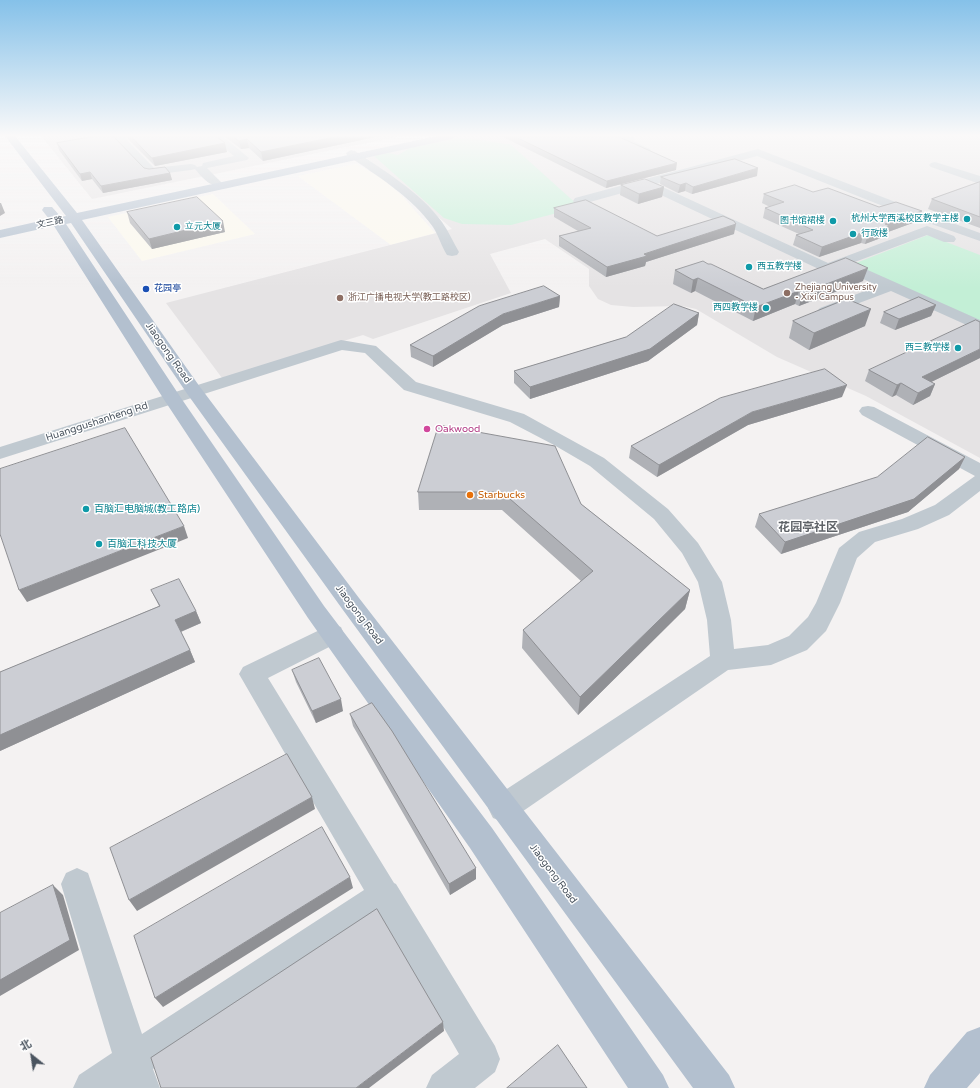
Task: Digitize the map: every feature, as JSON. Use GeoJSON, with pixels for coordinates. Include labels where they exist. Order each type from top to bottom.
{"type":"FeatureCollection","features":[{"type":"Feature","properties":{"kind":"main road","name":"Jiaogong Road"},"geometry":{"type":"LineString","coordinates":[[43,187],[183,394],[332,634],[480,838],[650,1088]]}},
{"type":"Feature","properties":{"kind":"main road"},"geometry":{"type":"LineString","coordinates":[[0,228],[63,218],[196,187]]}},
{"type":"Feature","properties":{"kind":"main road","name":"文三路"},"geometry":{"type":"LineString","coordinates":[[0,234],[63,218],[207,187]]}},
{"type":"Feature","properties":{"kind":"main road","name":"Jiaogong Road"},"geometry":{"type":"LineString","coordinates":[[40,198],[63,218]]}},
{"type":"Feature","properties":{"kind":"main road","name":"Jiaogong Road"},"geometry":{"type":"LineString","coordinates":[[183,394],[503,808],[716,1088]]}},
{"type":"Feature","properties":{"kind":"main road"},"geometry":{"type":"LineString","coordinates":[[943,1088],[980,1045]]}},
{"type":"Feature","properties":{"kind":"street"},"geometry":{"type":"LineString","coordinates":[[399,187],[417,203],[437,225],[452,252]]}},
{"type":"Feature","properties":{"kind":"street"},"geometry":{"type":"LineString","coordinates":[[580,201],[631,187]]}},
{"type":"Feature","properties":{"kind":"street"},"geometry":{"type":"LineString","coordinates":[[652,187],[828,268],[942,224]]}},
{"type":"Feature","properties":{"kind":"street"},"geometry":{"type":"LineString","coordinates":[[846,187],[907,211],[980,237]]}},
{"type":"Feature","properties":{"kind":"street"},"geometry":{"type":"LineString","coordinates":[[907,211],[929,203]]}},
{"type":"Feature","properties":{"kind":"street"},"geometry":{"type":"LineString","coordinates":[[927,230],[980,251]]}},
{"type":"Feature","properties":{"kind":"street"},"geometry":{"type":"LineString","coordinates":[[840,263],[980,326]]}},
{"type":"Feature","properties":{"kind":"street"},"geometry":{"type":"LineString","coordinates":[[825,311],[891,286]]}},
{"type":"Feature","properties":{"kind":"street","name":"Huanggushanheng Rd"},"geometry":{"type":"LineString","coordinates":[[0,453],[183,394],[341,346],[370,349],[410,386],[517,418],[561,441],[597,462],[662,514],[690,548],[710,582],[719,620],[723,660]]}},
{"type":"Feature","properties":{"kind":"street"},"geometry":{"type":"LineString","coordinates":[[868,412],[980,471]]}},
{"type":"Feature","properties":{"kind":"street"},"geometry":{"type":"LineString","coordinates":[[503,808],[723,660],[771,655],[798,643],[817,624],[828,603],[847,554],[867,537],[910,524],[942,510],[980,481]]}},
{"type":"Feature","properties":{"kind":"street"},"geometry":{"type":"LineString","coordinates":[[332,634],[252,674],[482,1059],[445,1088]]}},
{"type":"Feature","properties":{"kind":"street"},"geometry":{"type":"LineString","coordinates":[[76,884],[137,1075]]}},
{"type":"Feature","properties":{"kind":"street"},"geometry":{"type":"LineString","coordinates":[[92,1088],[137,1075],[385,895]]}},
{"type":"Feature","properties":{"kind":"shaded area"},"geometry":{"type":"Polygon","coordinates":[[[82,187],[152,187],[92,199],[82,187]]]}},
{"type":"Feature","properties":{"kind":"shaded area"},"geometry":{"type":"Polygon","coordinates":[[[313,187],[392,187],[435,233],[391,245],[313,187]]]}},
{"type":"Feature","properties":{"kind":"shaded area","name":"Zhejiang University - Xixi Campus"},"geometry":{"type":"Polygon","coordinates":[[[404,187],[980,187],[980,458],[866,396],[777,357],[696,309],[682,306],[633,307],[611,305],[598,299],[589,286],[589,269],[545,239],[490,254],[511,293],[373,339],[363,335],[222,378],[166,303],[452,229],[404,187]]]}},
{"type":"Feature","properties":{"kind":"shaded area"},"geometry":{"type":"Polygon","coordinates":[[[213,194],[255,234],[142,261],[108,217],[213,194]]]}},
{"type":"Feature","properties":{"kind":"green space"},"geometry":{"type":"Polygon","coordinates":[[[409,187],[558,187],[580,207],[511,225],[462,224],[444,218],[409,187]]]}},
{"type":"Feature","properties":{"kind":"green space"},"geometry":{"type":"Polygon","coordinates":[[[928,235],[980,255],[980,322],[851,265],[928,235]]]}},
{"type":"Feature","properties":{"kind":"building"},"geometry":{"type":"Polygon","coordinates":[[[625,187],[664,187],[639,194],[625,187]]]}},
{"type":"Feature","properties":{"kind":"building"},"geometry":{"type":"Polygon","coordinates":[[[789,187],[800,187],[813,192],[828,188],[879,207],[896,202],[922,211],[885,224],[890,226],[868,234],[864,232],[822,247],[796,235],[813,230],[765,208],[784,202],[764,194],[789,187]]]}},
{"type":"Feature","properties":{"kind":"building"},"geometry":{"type":"Polygon","coordinates":[[[967,187],[980,187],[980,217],[932,199],[967,187]]]}},
{"type":"Feature","properties":{"kind":"building"},"geometry":{"type":"Polygon","coordinates":[[[197,197],[223,221],[149,239],[127,212],[197,197]]]}},
{"type":"Feature","properties":{"kind":"building"},"geometry":{"type":"Polygon","coordinates":[[[586,200],[657,236],[723,216],[734,221],[736,224],[644,254],[647,256],[607,267],[559,236],[591,228],[554,208],[586,200]]]}},
{"type":"Feature","properties":{"kind":"building"},"geometry":{"type":"Polygon","coordinates":[[[846,258],[868,268],[803,293],[799,291],[756,307],[698,278],[693,280],[675,270],[703,261],[763,289],[846,258]]]}},
{"type":"Feature","properties":{"kind":"building"},"geometry":{"type":"Polygon","coordinates":[[[544,286],[560,296],[503,314],[433,356],[410,345],[479,306],[544,286]]]}},
{"type":"Feature","properties":{"kind":"building"},"geometry":{"type":"Polygon","coordinates":[[[919,297],[936,305],[899,319],[884,312],[919,297]]]}},
{"type":"Feature","properties":{"kind":"building"},"geometry":{"type":"Polygon","coordinates":[[[847,299],[871,309],[814,333],[793,321],[847,299]]]}},
{"type":"Feature","properties":{"kind":"building"},"geometry":{"type":"Polygon","coordinates":[[[674,304],[699,313],[650,349],[530,387],[514,371],[626,337],[674,304]]]}},
{"type":"Feature","properties":{"kind":"building"},"geometry":{"type":"Polygon","coordinates":[[[976,320],[980,322],[980,349],[922,377],[935,384],[918,393],[901,383],[897,385],[869,370],[976,320]]]}},
{"type":"Feature","properties":{"kind":"building"},"geometry":{"type":"Polygon","coordinates":[[[825,369],[847,385],[752,412],[659,465],[631,446],[720,398],[825,369]]]}},
{"type":"Feature","properties":{"kind":"building"},"geometry":{"type":"Polygon","coordinates":[[[439,425],[555,446],[581,504],[690,590],[580,697],[523,630],[593,571],[502,492],[418,492],[439,425]]]}},
{"type":"Feature","properties":{"kind":"building","name":"百脑汇电脑城(教工路店)"},"geometry":{"type":"Polygon","coordinates":[[[125,428],[184,526],[19,590],[0,534],[0,469],[125,428]]]}},
{"type":"Feature","properties":{"kind":"building"},"geometry":{"type":"Polygon","coordinates":[[[928,437],[965,457],[914,499],[785,542],[759,514],[877,477],[928,437]]]}},
{"type":"Feature","properties":{"kind":"building"},"geometry":{"type":"Polygon","coordinates":[[[179,579],[196,611],[175,620],[190,650],[0,735],[0,672],[160,606],[151,590],[179,579]]]}},
{"type":"Feature","properties":{"kind":"building"},"geometry":{"type":"Polygon","coordinates":[[[319,658],[341,699],[312,711],[292,670],[319,658]]]}},
{"type":"Feature","properties":{"kind":"building"},"geometry":{"type":"Polygon","coordinates":[[[372,703],[392,731],[476,868],[449,884],[350,714],[372,703]]]}},
{"type":"Feature","properties":{"kind":"building"},"geometry":{"type":"Polygon","coordinates":[[[287,754],[312,797],[129,900],[110,848],[287,754]]]}},
{"type":"Feature","properties":{"kind":"building"},"geometry":{"type":"Polygon","coordinates":[[[322,827],[350,877],[155,998],[134,936],[322,827]]]}},
{"type":"Feature","properties":{"kind":"building"},"geometry":{"type":"Polygon","coordinates":[[[53,885],[70,940],[0,980],[0,913],[53,885]]]}},
{"type":"Feature","properties":{"kind":"building"},"geometry":{"type":"Polygon","coordinates":[[[377,909],[443,1022],[356,1088],[161,1088],[151,1058],[377,909]]]}},
{"type":"Feature","properties":{"kind":"building"},"geometry":{"type":"Polygon","coordinates":[[[558,1045],[587,1088],[507,1088],[558,1045]]]}},
{"type":"Feature","properties":{"kind":"place","name":"杭州大学西溪校区教学主楼"},"geometry":{"type":"Point","coordinates":[967,219]}},
{"type":"Feature","properties":{"kind":"place","name":"图书馆裙楼"},"geometry":{"type":"Point","coordinates":[833,221]}},
{"type":"Feature","properties":{"kind":"place","name":"立元大厦"},"geometry":{"type":"Point","coordinates":[177,227]}},
{"type":"Feature","properties":{"kind":"place","name":"行政楼"},"geometry":{"type":"Point","coordinates":[853,234]}},
{"type":"Feature","properties":{"kind":"place","name":"西五教学楼"},"geometry":{"type":"Point","coordinates":[749,267]}},
{"type":"Feature","properties":{"kind":"place","name":"花园亭"},"geometry":{"type":"Point","coordinates":[146,289]}},
{"type":"Feature","properties":{"kind":"place","name":"Zhejiang University - Xixi Campus"},"geometry":{"type":"Point","coordinates":[787,293]}},
{"type":"Feature","properties":{"kind":"place","name":"浙江广播电视大学(教工路校区)"},"geometry":{"type":"Point","coordinates":[340,298]}},
{"type":"Feature","properties":{"kind":"place","name":"西四教学楼"},"geometry":{"type":"Point","coordinates":[766,308]}},
{"type":"Feature","properties":{"kind":"place","name":"西三教学楼"},"geometry":{"type":"Point","coordinates":[958,348]}},
{"type":"Feature","properties":{"kind":"place","name":"Oakwood"},"geometry":{"type":"Point","coordinates":[427,429]}},
{"type":"Feature","properties":{"kind":"place","name":"Starbucks"},"geometry":{"type":"Point","coordinates":[470,495]}},
{"type":"Feature","properties":{"kind":"place","name":"百脑汇电脑城(教工路店)"},"geometry":{"type":"Point","coordinates":[86,509]}},
{"type":"Feature","properties":{"kind":"place","name":"百脑汇科技大厦"},"geometry":{"type":"Point","coordinates":[99,544]}},
{"type":"Feature","properties":{"kind":"district","name":"花园亭社区"},"geometry":{"type":"Point","coordinates":[808,528]}}]}
